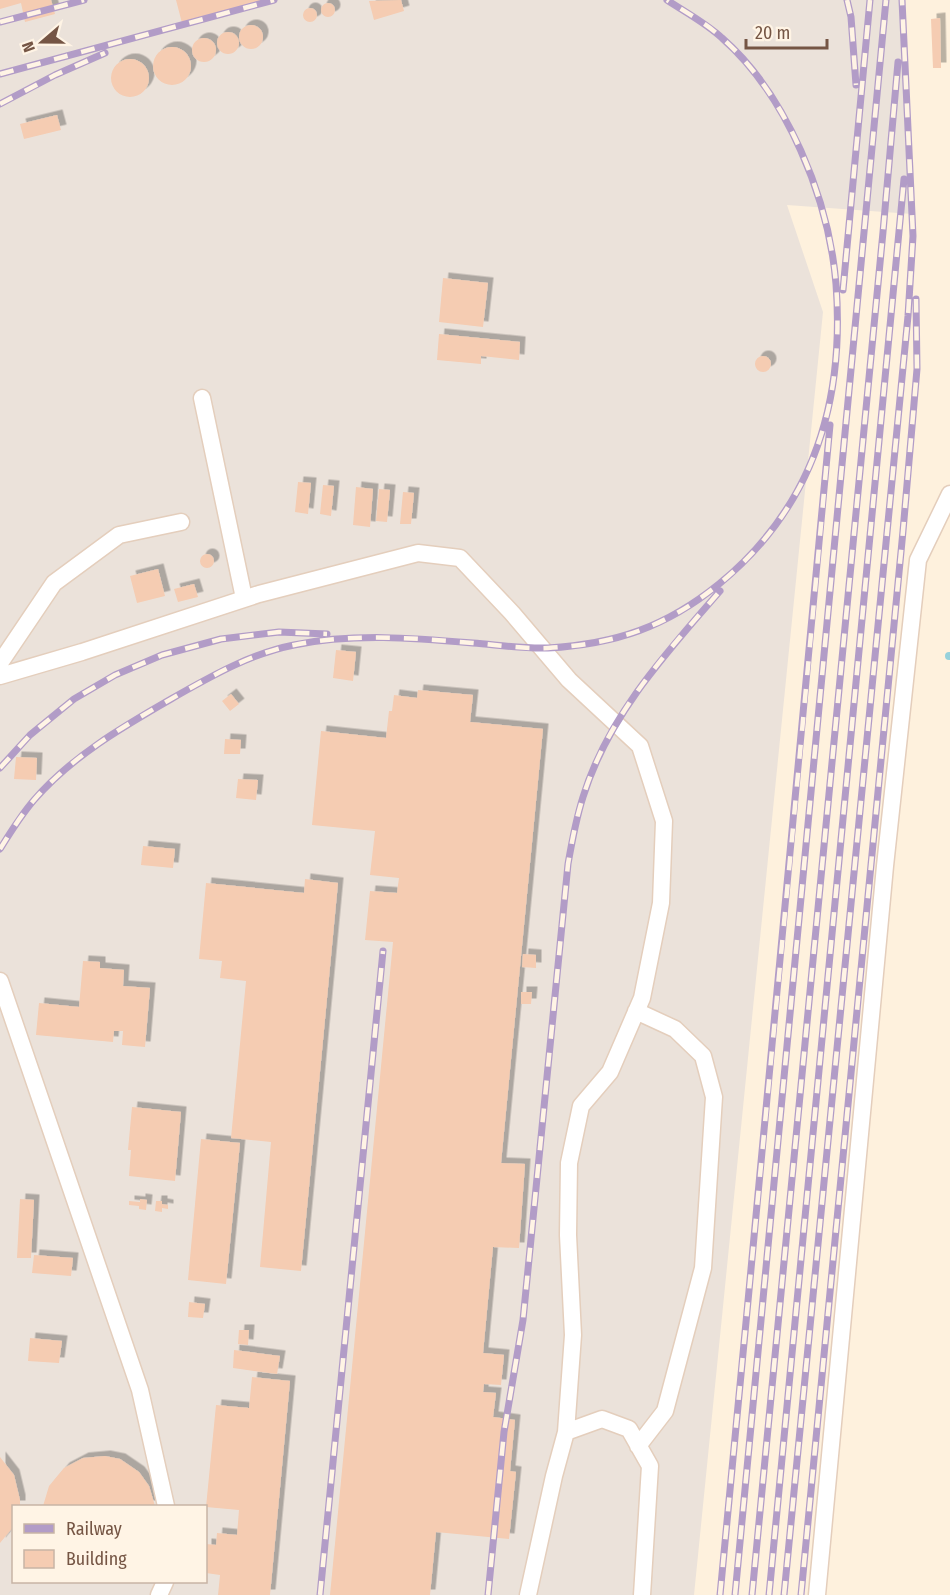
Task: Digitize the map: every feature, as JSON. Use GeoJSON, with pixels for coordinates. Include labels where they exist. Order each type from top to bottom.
{"type":"FeatureCollection","features":[{"type":"Feature","properties":{"kind":"lane"},"geometry":{"type":"LineString","coordinates":[[202,398],[244,598]]}},
{"type":"Feature","properties":{"kind":"lane"},"geometry":{"type":"LineString","coordinates":[[817,1595],[884,878],[918,560],[950,494]]}},
{"type":"Feature","properties":{"kind":"lane"},"geometry":{"type":"LineString","coordinates":[[0,663],[54,583],[119,535],[181,522]]}},
{"type":"Feature","properties":{"kind":"lane"},"geometry":{"type":"LineString","coordinates":[[0,676],[82,652],[244,598],[418,553],[460,558],[512,613],[569,680],[640,746],[664,821],[661,903],[642,998],[610,1072],[581,1106],[569,1163],[568,1235],[573,1335],[566,1432],[528,1595]]}},
{"type":"Feature","properties":{"kind":"lane"},"geometry":{"type":"LineString","coordinates":[[0,981],[140,1390],[166,1505]]}},
{"type":"Feature","properties":{"kind":"lane"},"geometry":{"type":"LineString","coordinates":[[636,1011],[675,1029],[703,1056],[714,1097],[703,1268],[665,1412],[638,1446]]}},
{"type":"Feature","properties":{"kind":"lane"},"geometry":{"type":"LineString","coordinates":[[566,1432],[602,1419],[629,1429],[650,1466],[642,1595]]}},
{"type":"Feature","properties":{"kind":"shaded area"},"geometry":{"type":"Polygon","coordinates":[[[0,0],[902,0],[912,214],[787,205],[823,312],[694,1595],[0,1595],[0,0]]]}},
{"type":"Feature","properties":{"kind":"building"},"geometry":{"type":"Polygon","coordinates":[[[0,0],[51,0],[55,14],[25,22],[21,3],[0,9],[0,0]]]}},
{"type":"Feature","properties":{"kind":"building"},"geometry":{"type":"Polygon","coordinates":[[[176,0],[268,0],[268,1],[182,23],[176,0]]]}},
{"type":"Feature","properties":{"kind":"building"},"geometry":{"type":"Polygon","coordinates":[[[401,0],[404,11],[374,20],[369,1],[401,0]]]}},
{"type":"Feature","properties":{"kind":"building"},"geometry":{"type":"Polygon","coordinates":[[[325,3],[331,3],[335,10],[331,17],[325,17],[321,13],[321,7],[325,3]]]}},
{"type":"Feature","properties":{"kind":"building"},"geometry":{"type":"Polygon","coordinates":[[[307,8],[313,8],[317,15],[313,22],[307,22],[303,18],[303,12],[307,8]]]}},
{"type":"Feature","properties":{"kind":"building"},"geometry":{"type":"Polygon","coordinates":[[[940,18],[941,68],[933,68],[931,19],[940,18]]]}},
{"type":"Feature","properties":{"kind":"building"},"geometry":{"type":"Polygon","coordinates":[[[251,25],[259,29],[263,37],[259,45],[251,49],[243,45],[239,37],[243,29],[251,25]]]}},
{"type":"Feature","properties":{"kind":"building"},"geometry":{"type":"Polygon","coordinates":[[[224,32],[232,32],[239,39],[239,47],[232,54],[224,54],[217,47],[217,39],[224,32]]]}},
{"type":"Feature","properties":{"kind":"building"},"geometry":{"type":"Polygon","coordinates":[[[204,38],[212,42],[216,50],[212,58],[204,62],[196,58],[192,50],[196,42],[204,38]]]}},
{"type":"Feature","properties":{"kind":"building"},"geometry":{"type":"Polygon","coordinates":[[[172,47],[185,53],[191,66],[185,79],[172,85],[159,79],[153,66],[159,53],[172,47]]]}},
{"type":"Feature","properties":{"kind":"building"},"geometry":{"type":"Polygon","coordinates":[[[130,59],[143,65],[149,78],[143,91],[130,97],[117,91],[111,78],[117,65],[130,59]]]}},
{"type":"Feature","properties":{"kind":"building"},"geometry":{"type":"Polygon","coordinates":[[[57,115],[61,130],[24,139],[20,124],[57,115]]]}},
{"type":"Feature","properties":{"kind":"building"},"geometry":{"type":"Polygon","coordinates":[[[443,278],[488,283],[483,327],[439,322],[443,278]]]}},
{"type":"Feature","properties":{"kind":"building"},"geometry":{"type":"Polygon","coordinates":[[[439,334],[520,342],[519,360],[481,356],[481,364],[437,360],[439,334]]]}},
{"type":"Feature","properties":{"kind":"building"},"geometry":{"type":"Polygon","coordinates":[[[760,356],[766,356],[771,364],[769,370],[760,372],[755,367],[755,361],[760,356]]]}},
{"type":"Feature","properties":{"kind":"building"},"geometry":{"type":"Polygon","coordinates":[[[298,482],[311,483],[308,514],[295,512],[298,482]]]}},
{"type":"Feature","properties":{"kind":"building"},"geometry":{"type":"Polygon","coordinates":[[[323,485],[334,486],[331,516],[320,514],[323,485]]]}},
{"type":"Feature","properties":{"kind":"building"},"geometry":{"type":"Polygon","coordinates":[[[356,487],[373,489],[370,527],[353,525],[356,487]]]}},
{"type":"Feature","properties":{"kind":"building"},"geometry":{"type":"Polygon","coordinates":[[[379,489],[390,490],[387,522],[376,521],[379,489]]]}},
{"type":"Feature","properties":{"kind":"building"},"geometry":{"type":"Polygon","coordinates":[[[403,492],[414,493],[411,524],[400,524],[403,492]]]}},
{"type":"Feature","properties":{"kind":"building"},"geometry":{"type":"Polygon","coordinates":[[[204,554],[210,554],[214,561],[210,568],[204,568],[200,564],[200,558],[204,554]]]}},
{"type":"Feature","properties":{"kind":"building"},"geometry":{"type":"Polygon","coordinates":[[[158,569],[165,596],[137,603],[130,576],[158,569]]]}},
{"type":"Feature","properties":{"kind":"building"},"geometry":{"type":"Polygon","coordinates":[[[194,584],[198,597],[178,602],[174,589],[194,584]]]}},
{"type":"Feature","properties":{"kind":"building"},"geometry":{"type":"Polygon","coordinates":[[[336,650],[356,652],[353,681],[333,678],[336,650]]]}},
{"type":"Feature","properties":{"kind":"building"},"geometry":{"type":"Polygon","coordinates":[[[418,690],[473,695],[470,722],[543,729],[501,1163],[525,1164],[519,1248],[493,1247],[483,1353],[504,1355],[501,1385],[484,1384],[483,1392],[496,1393],[493,1417],[515,1420],[510,1471],[516,1472],[509,1539],[436,1532],[430,1595],[330,1595],[393,942],[365,940],[370,891],[397,893],[399,878],[370,875],[375,831],[312,825],[321,731],[386,738],[389,711],[392,711],[394,695],[417,698],[418,690]]]}},
{"type":"Feature","properties":{"kind":"building"},"geometry":{"type":"Polygon","coordinates":[[[231,694],[239,704],[230,711],[222,701],[231,694]]]}},
{"type":"Feature","properties":{"kind":"building"},"geometry":{"type":"Polygon","coordinates":[[[225,739],[241,740],[240,754],[224,754],[225,739]]]}},
{"type":"Feature","properties":{"kind":"building"},"geometry":{"type":"Polygon","coordinates":[[[16,757],[37,758],[36,780],[14,779],[16,757]]]}},
{"type":"Feature","properties":{"kind":"building"},"geometry":{"type":"Polygon","coordinates":[[[238,779],[258,780],[256,800],[236,798],[238,779]]]}},
{"type":"Feature","properties":{"kind":"building"},"geometry":{"type":"Polygon","coordinates":[[[143,846],[175,849],[173,868],[141,865],[143,846]]]}},
{"type":"Feature","properties":{"kind":"building"},"geometry":{"type":"Polygon","coordinates":[[[305,879],[338,883],[301,1271],[260,1267],[271,1142],[231,1138],[246,981],[220,978],[222,961],[199,959],[206,883],[304,893],[305,879]]]}},
{"type":"Feature","properties":{"kind":"building"},"geometry":{"type":"Polygon","coordinates":[[[523,954],[536,955],[536,968],[522,967],[523,954]]]}},
{"type":"Feature","properties":{"kind":"building"},"geometry":{"type":"Polygon","coordinates":[[[83,961],[100,962],[100,968],[124,970],[123,986],[150,988],[145,1047],[122,1045],[123,1031],[114,1031],[113,1042],[36,1035],[39,1003],[79,1007],[83,961]]]}},
{"type":"Feature","properties":{"kind":"building"},"geometry":{"type":"Polygon","coordinates":[[[521,992],[532,992],[531,1004],[521,1004],[521,992]]]}},
{"type":"Feature","properties":{"kind":"building"},"geometry":{"type":"Polygon","coordinates":[[[132,1107],[181,1112],[175,1181],[129,1176],[131,1150],[128,1150],[132,1107]]]}},
{"type":"Feature","properties":{"kind":"building"},"geometry":{"type":"Polygon","coordinates":[[[201,1139],[240,1143],[226,1284],[188,1280],[201,1139]]]}},
{"type":"Feature","properties":{"kind":"building"},"geometry":{"type":"Polygon","coordinates":[[[20,1199],[34,1200],[31,1258],[17,1258],[20,1199]]]}},
{"type":"Feature","properties":{"kind":"building"},"geometry":{"type":"Polygon","coordinates":[[[140,1199],[147,1200],[146,1210],[139,1209],[139,1206],[129,1205],[129,1201],[140,1202],[140,1199]]]}},
{"type":"Feature","properties":{"kind":"building"},"geometry":{"type":"Polygon","coordinates":[[[156,1201],[162,1201],[162,1204],[168,1205],[168,1209],[162,1208],[162,1212],[155,1211],[156,1201]]]}},
{"type":"Feature","properties":{"kind":"building"},"geometry":{"type":"Polygon","coordinates":[[[34,1255],[73,1258],[71,1276],[32,1273],[34,1255]]]}},
{"type":"Feature","properties":{"kind":"building"},"geometry":{"type":"Polygon","coordinates":[[[189,1302],[205,1304],[203,1318],[188,1317],[189,1302]]]}},
{"type":"Feature","properties":{"kind":"building"},"geometry":{"type":"Polygon","coordinates":[[[239,1330],[249,1330],[248,1345],[238,1344],[239,1330]]]}},
{"type":"Feature","properties":{"kind":"building"},"geometry":{"type":"Polygon","coordinates":[[[30,1338],[62,1341],[59,1363],[28,1361],[30,1338]]]}},
{"type":"Feature","properties":{"kind":"building"},"geometry":{"type":"Polygon","coordinates":[[[234,1350],[280,1356],[277,1374],[233,1368],[234,1350]]]}},
{"type":"Feature","properties":{"kind":"building"},"geometry":{"type":"Polygon","coordinates":[[[252,1377],[290,1381],[270,1595],[218,1595],[220,1575],[207,1573],[207,1544],[216,1545],[217,1533],[237,1535],[239,1510],[207,1507],[206,1505],[216,1405],[249,1408],[252,1377]]]}},
{"type":"Feature","properties":{"kind":"building"},"geometry":{"type":"Polygon","coordinates":[[[105,1456],[120,1459],[139,1472],[149,1486],[155,1505],[43,1505],[49,1486],[64,1468],[83,1458],[105,1456]]]}},
{"type":"Feature","properties":{"kind":"building"},"geometry":{"type":"Polygon","coordinates":[[[0,1457],[14,1475],[20,1505],[12,1505],[12,1528],[0,1543],[0,1457]]]}},
{"type":"Feature","properties":{"kind":"railway"},"geometry":{"type":"LineString","coordinates":[[0,22],[84,0]]}},
{"type":"Feature","properties":{"kind":"railway"},"geometry":{"type":"LineString","coordinates":[[0,74],[274,0]]}},
{"type":"Feature","properties":{"kind":"railway"},"geometry":{"type":"LineString","coordinates":[[0,849],[34,800],[83,754],[159,706],[234,665],[264,653],[294,645],[339,639],[406,638],[548,648],[573,646],[618,637],[660,622],[699,599],[751,554],[778,521],[800,487],[816,450],[828,411],[835,370],[837,328],[836,284],[832,251],[814,184],[801,150],[785,118],[766,89],[745,61],[722,38],[667,0]]}},
{"type":"Feature","properties":{"kind":"railway"},"geometry":{"type":"LineString","coordinates":[[847,0],[851,17],[856,85]]}},
{"type":"Feature","properties":{"kind":"railway"},"geometry":{"type":"LineString","coordinates":[[843,290],[870,0]]}},
{"type":"Feature","properties":{"kind":"railway"},"geometry":{"type":"LineString","coordinates":[[735,1595],[886,0]]}},
{"type":"Feature","properties":{"kind":"railway"},"geometry":{"type":"LineString","coordinates":[[784,1595],[908,316],[913,236],[902,0]]}},
{"type":"Feature","properties":{"kind":"railway"},"geometry":{"type":"LineString","coordinates":[[0,104],[55,75],[105,53]]}},
{"type":"Feature","properties":{"kind":"railway"},"geometry":{"type":"LineString","coordinates":[[752,1595],[898,62]]}},
{"type":"Feature","properties":{"kind":"railway"},"geometry":{"type":"LineString","coordinates":[[769,1595],[904,179]]}},
{"type":"Feature","properties":{"kind":"railway"},"geometry":{"type":"LineString","coordinates":[[801,1595],[903,531],[917,369],[916,299]]}},
{"type":"Feature","properties":{"kind":"railway"},"geometry":{"type":"LineString","coordinates":[[720,1595],[830,425]]}},
{"type":"Feature","properties":{"kind":"railway"},"geometry":{"type":"LineString","coordinates":[[488,1595],[504,1432],[523,1320],[568,864],[576,822],[594,767],[623,713],[679,638],[720,591]]}},
{"type":"Feature","properties":{"kind":"railway"},"geometry":{"type":"LineString","coordinates":[[0,768],[30,735],[74,699],[115,675],[162,655],[221,639],[279,632],[327,634]]}},
{"type":"Feature","properties":{"kind":"railway"},"geometry":{"type":"LineString","coordinates":[[320,1595],[383,951]]}}]}
